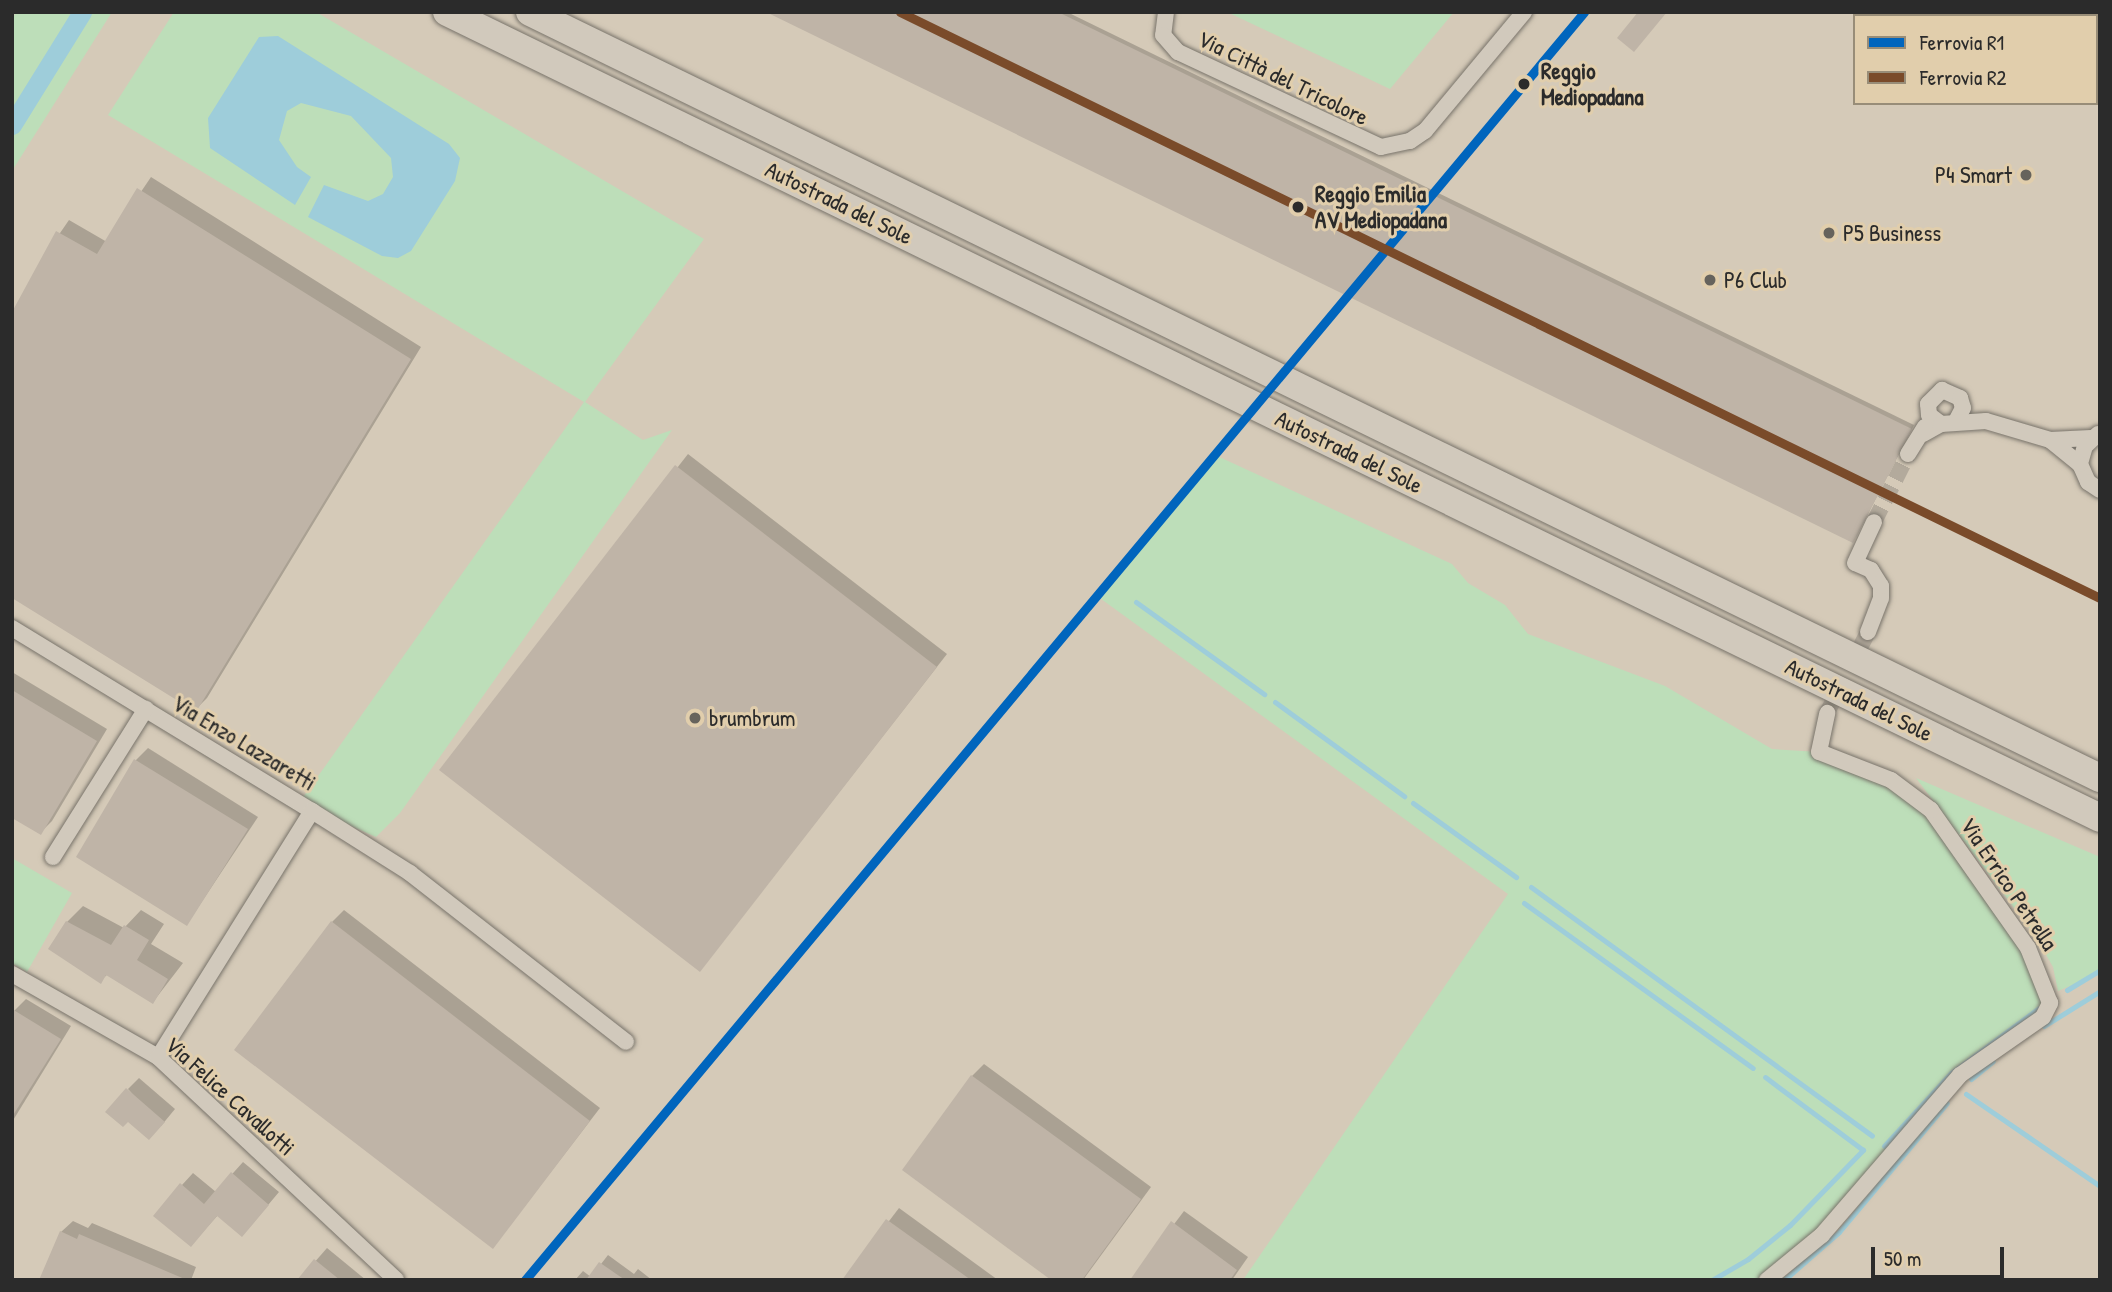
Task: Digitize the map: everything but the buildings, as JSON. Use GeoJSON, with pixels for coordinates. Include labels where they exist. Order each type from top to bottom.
{"type":"FeatureCollection","features":[{"type":"Feature","properties":{"kind":"highway","name":"Autostrada del Sole"},"geometry":{"type":"LineString","coordinates":[[447,12],[2100,818]]}},
{"type":"Feature","properties":{"kind":"highway","name":"Autostrada del Sole"},"geometry":{"type":"LineString","coordinates":[[530,12],[2100,778]]}},
{"type":"Feature","properties":{"kind":"street","name":"Via Città del Tricolore"},"geometry":{"type":"LineString","coordinates":[[1166,12],[1163,35],[1178,52],[1381,147],[1410,141],[1424,131],[1524,12]]}},
{"type":"Feature","properties":{"kind":"street"},"geometry":{"type":"LineString","coordinates":[[1986,421],[1952,391],[1937,392],[1928,404],[1942,420],[1986,421],[2050,440],[2095,436]]}},
{"type":"Feature","properties":{"kind":"street"},"geometry":{"type":"LineString","coordinates":[[1908,454],[1923,434],[1962,402]]}},
{"type":"Feature","properties":{"kind":"street"},"geometry":{"type":"LineString","coordinates":[[2080,464],[2095,436]]}},
{"type":"Feature","properties":{"kind":"street"},"geometry":{"type":"LineString","coordinates":[[2050,440],[2080,464],[2088,482],[2100,489]]}},
{"type":"Feature","properties":{"kind":"street"},"geometry":{"type":"LineString","coordinates":[[1868,632],[1881,586],[1871,570],[1856,563],[1874,522]]}},
{"type":"Feature","properties":{"kind":"street","name":"Via Enzo Lazzaretti"},"geometry":{"type":"LineString","coordinates":[[12,628],[312,811],[158,1057]]}},
{"type":"Feature","properties":{"kind":"street"},"geometry":{"type":"LineString","coordinates":[[53,857],[146,709]]}},
{"type":"Feature","properties":{"kind":"street","name":"Via Errico Petrella"},"geometry":{"type":"LineString","coordinates":[[1767,1280],[1822,1235],[1960,1075],[2043,1017],[2050,1003],[2028,948],[1931,810],[1891,780],[1819,752],[1827,713]]}},
{"type":"Feature","properties":{"kind":"street"},"geometry":{"type":"LineString","coordinates":[[312,811],[410,873],[626,1042]]}},
{"type":"Feature","properties":{"kind":"street","name":"Via Felice Cavallotti"},"geometry":{"type":"LineString","coordinates":[[12,974],[158,1057],[397,1280]]}},
{"type":"Feature","properties":{"kind":"green space"},"geometry":{"type":"Polygon","coordinates":[[[16,12],[112,12],[12,171],[12,20],[16,12]]]}},
{"type":"Feature","properties":{"kind":"green space"},"geometry":{"type":"Polygon","coordinates":[[[174,12],[316,12],[704,239],[585,402],[643,440],[672,430],[400,813],[376,837],[299,803],[584,402],[108,115],[174,12]]]}},
{"type":"Feature","properties":{"kind":"green space"},"geometry":{"type":"Polygon","coordinates":[[[1227,12],[1454,12],[1390,89],[1227,12]]]}},
{"type":"Feature","properties":{"kind":"green space"},"geometry":{"type":"Polygon","coordinates":[[[1215,455],[1452,564],[1468,583],[1505,605],[1528,634],[1665,686],[1772,749],[1819,752],[1908,790],[1988,892],[2050,1003],[1972,1064],[1831,1225],[1767,1280],[1243,1280],[1508,894],[1097,596],[1215,455]]]}},
{"type":"Feature","properties":{"kind":"green space"},"geometry":{"type":"Polygon","coordinates":[[[1916,778],[2100,857],[2100,973],[2058,991],[2053,967],[2036,937],[1916,778]]]}},
{"type":"Feature","properties":{"kind":"green space"},"geometry":{"type":"Polygon","coordinates":[[[12,858],[72,893],[27,972],[12,963],[12,858]]]}},
{"type":"Feature","properties":{"kind":"water"},"geometry":{"type":"Polygon","coordinates":[[[278,36],[449,144],[460,158],[455,181],[411,251],[398,258],[382,256],[308,217],[324,185],[368,201],[383,194],[393,177],[391,158],[351,116],[301,103],[287,111],[279,140],[297,167],[311,177],[295,205],[210,148],[208,118],[259,37],[278,36]]]}},
{"type":"Feature","properties":{"kind":"waterway"},"geometry":{"type":"LineString","coordinates":[[12,125],[82,12]]}},
{"type":"Feature","properties":{"kind":"waterway"},"geometry":{"type":"LineString","coordinates":[[1136,602],[1264,694]]}},
{"type":"Feature","properties":{"kind":"waterway"},"geometry":{"type":"LineString","coordinates":[[1275,702],[1404,796]]}},
{"type":"Feature","properties":{"kind":"waterway"},"geometry":{"type":"LineString","coordinates":[[1413,803],[1516,877]]}},
{"type":"Feature","properties":{"kind":"waterway"},"geometry":{"type":"LineString","coordinates":[[1531,887],[1872,1136]]}},
{"type":"Feature","properties":{"kind":"waterway"},"geometry":{"type":"LineString","coordinates":[[1524,903],[1753,1068]]}},
{"type":"Feature","properties":{"kind":"waterway"},"geometry":{"type":"LineString","coordinates":[[2067,990],[2100,970]]}},
{"type":"Feature","properties":{"kind":"waterway"},"geometry":{"type":"LineString","coordinates":[[2044,1026],[2100,991]]}},
{"type":"Feature","properties":{"kind":"waterway"},"geometry":{"type":"LineString","coordinates":[[1884,1146],[1951,1073],[2039,1008]]}},
{"type":"Feature","properties":{"kind":"waterway"},"geometry":{"type":"LineString","coordinates":[[1971,1079],[1993,1061]]}},
{"type":"Feature","properties":{"kind":"waterway"},"geometry":{"type":"LineString","coordinates":[[1712,1280],[1748,1259],[1790,1225],[1863,1150],[1765,1077]]}},
{"type":"Feature","properties":{"kind":"waterway"},"geometry":{"type":"LineString","coordinates":[[1966,1094],[2100,1186]]}},
{"type":"Feature","properties":{"kind":"waterway"},"geometry":{"type":"LineString","coordinates":[[1784,1280],[1839,1232],[1947,1103]]}},
{"type":"Feature","properties":{"kind":"tunnel"},"geometry":{"type":"LineString","coordinates":[[1874,522],[1908,454]]}},
{"type":"Feature","properties":{"kind":"tunnel"},"geometry":{"type":"LineString","coordinates":[[1827,713],[1868,632]]}},
{"type":"Feature","properties":{"kind":"rail line","name":"R2"},"geometry":{"type":"LineString","coordinates":[[900,12],[2100,598]]}},
{"type":"Feature","properties":{"kind":"rail line","name":"R1"},"geometry":{"type":"LineString","coordinates":[[525,1280],[1584,12]]}},
{"type":"Feature","properties":{"kind":"place","name":"Reggio Mediopadana"},"geometry":{"type":"Point","coordinates":[1524,84]}},
{"type":"Feature","properties":{"kind":"place","name":"P4 Smart"},"geometry":{"type":"Point","coordinates":[2026,175]}},
{"type":"Feature","properties":{"kind":"place","name":"Reggio Emilia AV Mediopadana"},"geometry":{"type":"Point","coordinates":[1298,207]}},
{"type":"Feature","properties":{"kind":"place","name":"P5 Business"},"geometry":{"type":"Point","coordinates":[1829,233]}},
{"type":"Feature","properties":{"kind":"place","name":"P6 Club"},"geometry":{"type":"Point","coordinates":[1710,280]}},
{"type":"Feature","properties":{"kind":"place","name":"brumbrum"},"geometry":{"type":"Point","coordinates":[695,718]}}]}
